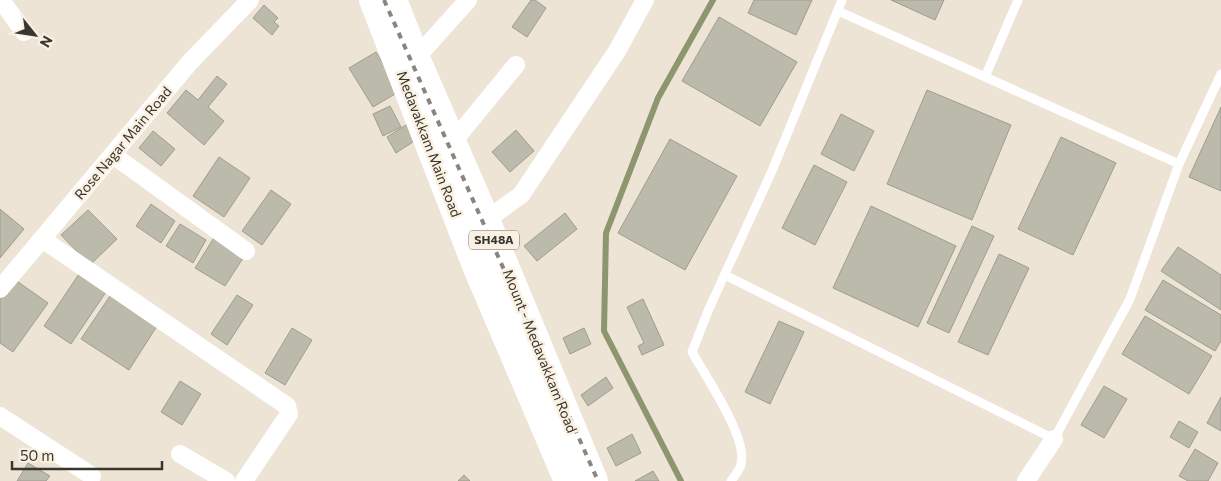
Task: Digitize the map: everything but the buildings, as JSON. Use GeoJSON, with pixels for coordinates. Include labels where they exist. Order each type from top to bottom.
{"type":"FeatureCollection","features":[{"type":"Feature","properties":{"kind":"main road","name":"Medavakkam Main Road"},"geometry":{"type":"LineString","coordinates":[[373,0],[473,259],[568,481]]}},
{"type":"Feature","properties":{"kind":"main road","name":"Mount - Medavakkam Road"},"geometry":{"type":"LineString","coordinates":[[394,0],[416,58],[486,220],[594,481]]}},
{"type":"Feature","properties":{"kind":"street"},"geometry":{"type":"LineString","coordinates":[[1,0],[24,32]]}},
{"type":"Feature","properties":{"kind":"street","name":"Rose Nagar Main Road"},"geometry":{"type":"LineString","coordinates":[[0,289],[190,62],[250,0]]}},
{"type":"Feature","properties":{"kind":"street"},"geometry":{"type":"LineString","coordinates":[[416,58],[468,0]]}},
{"type":"Feature","properties":{"kind":"street"},"geometry":{"type":"LineString","coordinates":[[486,220],[521,195],[616,51],[645,0]]}},
{"type":"Feature","properties":{"kind":"street"},"geometry":{"type":"LineString","coordinates":[[452,143],[516,65]]}},
{"type":"Feature","properties":{"kind":"street"},"geometry":{"type":"LineString","coordinates":[[113,154],[246,251]]}},
{"type":"Feature","properties":{"kind":"street"},"geometry":{"type":"LineString","coordinates":[[42,239],[287,406],[289,414],[244,481]]}},
{"type":"Feature","properties":{"kind":"street"},"geometry":{"type":"LineString","coordinates":[[0,416],[92,476]]}},
{"type":"Feature","properties":{"kind":"street"},"geometry":{"type":"LineString","coordinates":[[1026,481],[1054,439]]}},
{"type":"Feature","properties":{"kind":"street"},"geometry":{"type":"LineString","coordinates":[[180,454],[226,481]]}},
{"type":"Feature","properties":{"kind":"lane"},"geometry":{"type":"LineString","coordinates":[[731,481],[741,464],[741,443],[734,426],[692,352],[772,171],[842,0]]}},
{"type":"Feature","properties":{"kind":"lane"},"geometry":{"type":"LineString","coordinates":[[985,77],[1018,0]]}},
{"type":"Feature","properties":{"kind":"lane"},"geometry":{"type":"LineString","coordinates":[[838,11],[1179,164]]}},
{"type":"Feature","properties":{"kind":"lane"},"geometry":{"type":"LineString","coordinates":[[725,275],[1054,439],[1130,299],[1179,164],[1221,74]]}},
{"type":"Feature","properties":{"kind":"waterway"},"geometry":{"type":"LineString","coordinates":[[681,481],[604,331],[606,233],[658,98],[713,0]]}},
{"type":"Feature","properties":{"kind":"railway"},"geometry":{"type":"LineString","coordinates":[[384,0],[598,481]]}}]}
